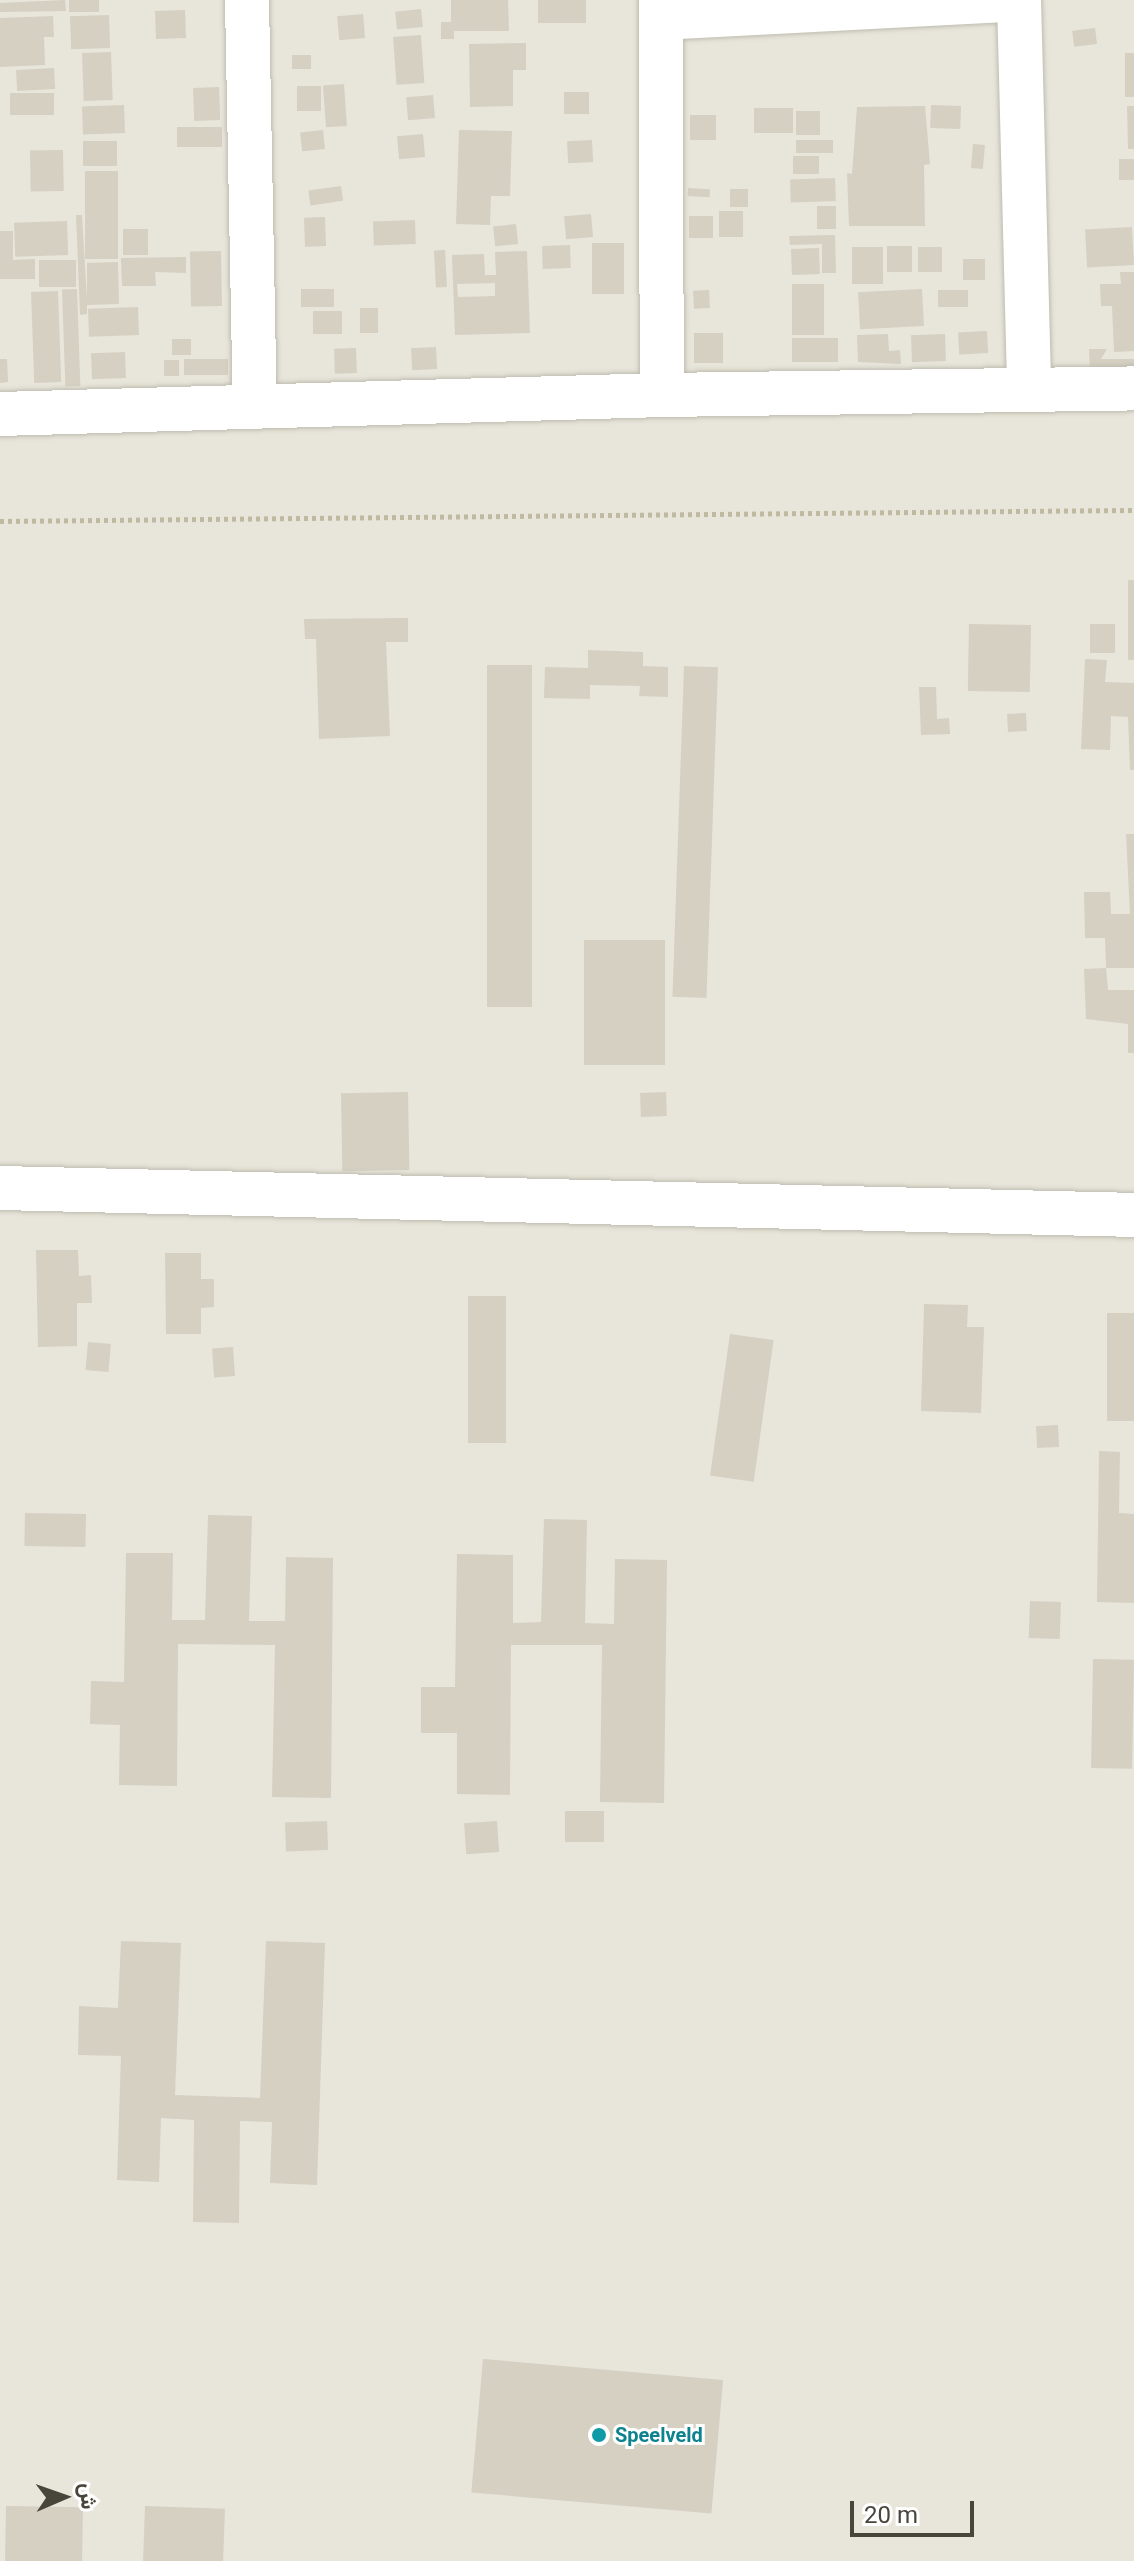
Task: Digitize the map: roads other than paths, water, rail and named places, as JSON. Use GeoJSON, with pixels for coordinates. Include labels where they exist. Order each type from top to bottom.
{"type":"FeatureCollection","features":[{"type":"Feature","properties":{"kind":"street"},"geometry":{"type":"LineString","coordinates":[[247,0],[255,405]]}},
{"type":"Feature","properties":{"kind":"street"},"geometry":{"type":"LineString","coordinates":[[662,395],[661,9],[1008,0]]}},
{"type":"Feature","properties":{"kind":"street"},"geometry":{"type":"LineString","coordinates":[[1019,0],[1029,390]]}},
{"type":"Feature","properties":{"kind":"street"},"geometry":{"type":"LineString","coordinates":[[0,414],[662,395],[1134,388]]}},
{"type":"Feature","properties":{"kind":"street"},"geometry":{"type":"LineString","coordinates":[[0,1188],[1134,1215]]}},
{"type":"Feature","properties":{"kind":"place","name":"Speelveld"},"geometry":{"type":"Point","coordinates":[599,2435]}}]}
